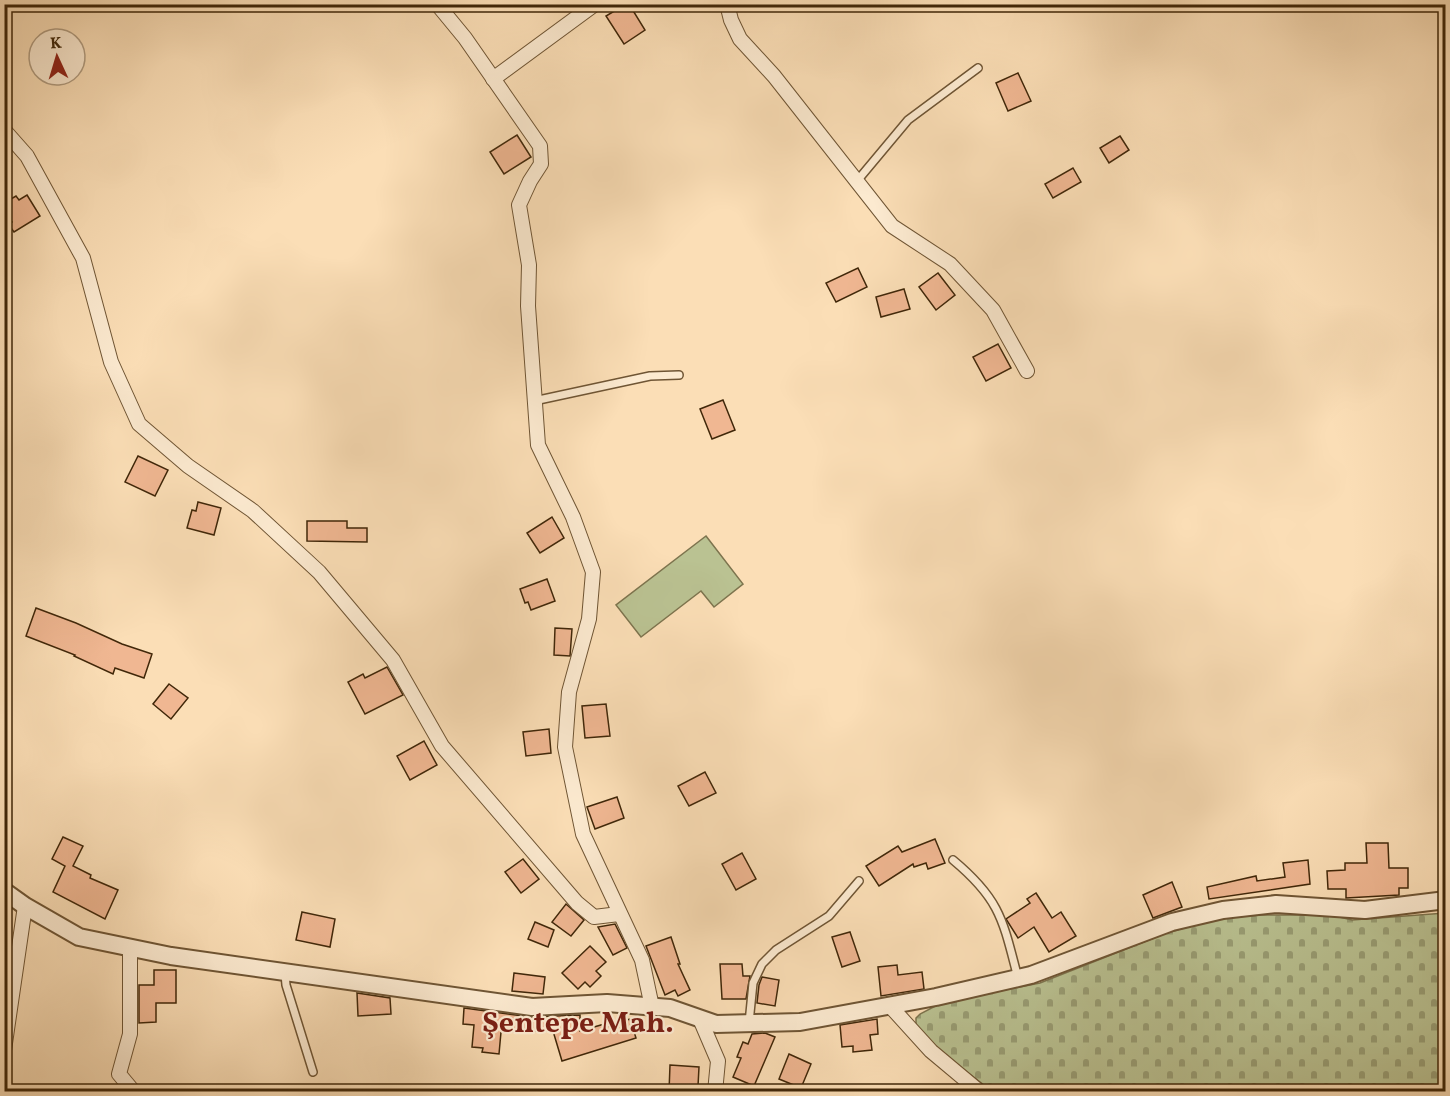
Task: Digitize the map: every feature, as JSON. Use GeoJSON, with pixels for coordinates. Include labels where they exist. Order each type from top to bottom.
{"type":"FeatureCollection","features":[{"type":"Feature","properties":{"kind":"street"},"geometry":{"type":"LineString","coordinates":[[437,4],[540,146],[542,164],[530,181],[519,205],[529,265],[528,306],[538,445],[573,517],[593,572],[589,619],[569,692],[565,747],[583,834],[642,960],[652,1007]]}},
{"type":"Feature","properties":{"kind":"street"},"geometry":{"type":"LineString","coordinates":[[493,79],[595,4]]}},
{"type":"Feature","properties":{"kind":"street"},"geometry":{"type":"LineString","coordinates":[[727,4],[731,20],[740,39],[774,76],[892,226],[950,264],[993,310],[1027,371]]}},
{"type":"Feature","properties":{"kind":"street"},"geometry":{"type":"LineString","coordinates":[[4,130],[27,156],[82,258],[111,362],[139,424],[188,466],[254,511],[319,572],[393,660],[442,746],[577,903],[594,917],[619,914]]}},
{"type":"Feature","properties":{"kind":"street"},"geometry":{"type":"LineString","coordinates":[[4,891],[25,906],[79,937],[171,956],[532,1007],[607,1004],[670,1008],[716,1024],[800,1022],[891,1006],[1018,978],[1172,922],[1223,910],[1276,904],[1365,910],[1446,900]]}},
{"type":"Feature","properties":{"kind":"street"},"geometry":{"type":"LineString","coordinates":[[4,1050],[25,906]]}},
{"type":"Feature","properties":{"kind":"street"},"geometry":{"type":"LineString","coordinates":[[130,948],[129,1034],[119,1074],[134,1092]]}},
{"type":"Feature","properties":{"kind":"street"},"geometry":{"type":"LineString","coordinates":[[891,1006],[931,1051],[980,1092]]}},
{"type":"Feature","properties":{"kind":"street"},"geometry":{"type":"LineString","coordinates":[[700,1019],[718,1061],[715,1092]]}},
{"type":"Feature","properties":{"kind":"lane"},"geometry":{"type":"LineString","coordinates":[[857,181],[908,120],[978,68]]}},
{"type":"Feature","properties":{"kind":"lane"},"geometry":{"type":"LineString","coordinates":[[534,401],[651,376],[679,375]]}},
{"type":"Feature","properties":{"kind":"lane"},"geometry":{"type":"LineString","coordinates":[[953,860],[981,885],[994,904],[1004,924],[1018,978]]}},
{"type":"Feature","properties":{"kind":"lane"},"geometry":{"type":"LineString","coordinates":[[749,1023],[753,983],[762,964],[776,950],[829,916],[859,880]]}},
{"type":"Feature","properties":{"kind":"lane"},"geometry":{"type":"LineString","coordinates":[[285,971],[286,985],[313,1072]]}},
{"type":"Feature","properties":{"kind":"green space"},"geometry":{"type":"Polygon","coordinates":[[[706,536],[743,584],[714,607],[701,591],[641,637],[616,605],[706,536]]]}},
{"type":"Feature","properties":{"kind":"green space"},"geometry":{"type":"Polygon","coordinates":[[[1445,913],[1445,1091],[992,1091],[943,1054],[916,1027],[916,1018],[920,1014],[943,1002],[1040,983],[1164,934],[1217,918],[1262,915],[1331,915],[1352,920],[1445,913]]]}},
{"type":"Feature","properties":{"kind":"building"},"geometry":{"type":"Polygon","coordinates":[[[629,4],[645,30],[624,44],[606,16],[629,4]]]}},
{"type":"Feature","properties":{"kind":"building"},"geometry":{"type":"Polygon","coordinates":[[[1018,73],[1031,101],[1008,111],[996,83],[1018,73]]]}},
{"type":"Feature","properties":{"kind":"building"},"geometry":{"type":"Polygon","coordinates":[[[517,135],[531,157],[504,174],[490,152],[517,135]]]}},
{"type":"Feature","properties":{"kind":"building"},"geometry":{"type":"Polygon","coordinates":[[[1120,136],[1129,150],[1109,163],[1100,148],[1120,136]]]}},
{"type":"Feature","properties":{"kind":"building"},"geometry":{"type":"Polygon","coordinates":[[[1073,168],[1081,182],[1053,198],[1045,184],[1073,168]]]}},
{"type":"Feature","properties":{"kind":"building"},"geometry":{"type":"Polygon","coordinates":[[[27,195],[40,216],[14,232],[8,224],[12,222],[4,210],[4,203],[16,196],[19,200],[27,195]]]}},
{"type":"Feature","properties":{"kind":"building"},"geometry":{"type":"Polygon","coordinates":[[[858,268],[867,287],[836,302],[826,283],[858,268]]]}},
{"type":"Feature","properties":{"kind":"building"},"geometry":{"type":"Polygon","coordinates":[[[938,273],[955,295],[936,310],[919,287],[938,273]]]}},
{"type":"Feature","properties":{"kind":"building"},"geometry":{"type":"Polygon","coordinates":[[[904,289],[910,309],[881,317],[876,297],[904,289]]]}},
{"type":"Feature","properties":{"kind":"building"},"geometry":{"type":"Polygon","coordinates":[[[998,344],[1011,368],[986,381],[973,357],[998,344]]]}},
{"type":"Feature","properties":{"kind":"building"},"geometry":{"type":"Polygon","coordinates":[[[723,400],[735,430],[712,439],[700,409],[723,400]]]}},
{"type":"Feature","properties":{"kind":"building"},"geometry":{"type":"Polygon","coordinates":[[[138,456],[168,470],[155,496],[125,482],[138,456]]]}},
{"type":"Feature","properties":{"kind":"building"},"geometry":{"type":"Polygon","coordinates":[[[198,502],[221,508],[214,535],[187,528],[192,510],[196,511],[198,502]]]}},
{"type":"Feature","properties":{"kind":"building"},"geometry":{"type":"Polygon","coordinates":[[[552,517],[564,538],[540,553],[527,533],[552,517]]]}},
{"type":"Feature","properties":{"kind":"building"},"geometry":{"type":"Polygon","coordinates":[[[307,521],[347,521],[347,528],[367,528],[367,542],[307,541],[307,521]]]}},
{"type":"Feature","properties":{"kind":"building"},"geometry":{"type":"Polygon","coordinates":[[[547,579],[555,601],[531,610],[528,602],[525,603],[520,589],[547,579]]]}},
{"type":"Feature","properties":{"kind":"building"},"geometry":{"type":"Polygon","coordinates":[[[36,608],[152,654],[144,678],[115,668],[113,674],[75,655],[26,636],[36,608]]]}},
{"type":"Feature","properties":{"kind":"building"},"geometry":{"type":"Polygon","coordinates":[[[555,628],[572,629],[570,656],[554,655],[555,628]]]}},
{"type":"Feature","properties":{"kind":"building"},"geometry":{"type":"Polygon","coordinates":[[[387,667],[403,695],[365,714],[348,682],[363,674],[365,678],[387,667]]]}},
{"type":"Feature","properties":{"kind":"building"},"geometry":{"type":"Polygon","coordinates":[[[169,684],[188,698],[171,719],[153,704],[169,684]]]}},
{"type":"Feature","properties":{"kind":"building"},"geometry":{"type":"Polygon","coordinates":[[[606,704],[610,736],[585,738],[582,706],[606,704]]]}},
{"type":"Feature","properties":{"kind":"building"},"geometry":{"type":"Polygon","coordinates":[[[549,729],[551,753],[526,756],[523,732],[549,729]]]}},
{"type":"Feature","properties":{"kind":"building"},"geometry":{"type":"Polygon","coordinates":[[[424,741],[437,765],[410,780],[397,756],[424,741]]]}},
{"type":"Feature","properties":{"kind":"building"},"geometry":{"type":"Polygon","coordinates":[[[705,772],[716,793],[689,806],[678,786],[705,772]]]}},
{"type":"Feature","properties":{"kind":"building"},"geometry":{"type":"Polygon","coordinates":[[[617,797],[624,818],[595,829],[587,807],[617,797]]]}},
{"type":"Feature","properties":{"kind":"building"},"geometry":{"type":"Polygon","coordinates":[[[63,837],[83,846],[73,866],[91,875],[90,878],[118,890],[105,919],[53,892],[65,866],[52,859],[63,837]]]}},
{"type":"Feature","properties":{"kind":"building"},"geometry":{"type":"Polygon","coordinates":[[[935,839],[945,863],[928,869],[926,863],[914,867],[913,864],[879,886],[866,866],[898,846],[902,852],[935,839]]]}},
{"type":"Feature","properties":{"kind":"building"},"geometry":{"type":"Polygon","coordinates":[[[1366,843],[1388,843],[1389,868],[1408,868],[1408,888],[1399,888],[1399,895],[1346,898],[1346,889],[1328,889],[1327,871],[1345,870],[1345,863],[1367,863],[1366,843]]]}},
{"type":"Feature","properties":{"kind":"building"},"geometry":{"type":"Polygon","coordinates":[[[742,853],[756,879],[736,890],[722,864],[742,853]]]}},
{"type":"Feature","properties":{"kind":"building"},"geometry":{"type":"Polygon","coordinates":[[[523,859],[539,879],[521,893],[505,872],[523,859]]]}},
{"type":"Feature","properties":{"kind":"building"},"geometry":{"type":"Polygon","coordinates":[[[1308,860],[1310,884],[1209,899],[1207,887],[1256,876],[1257,881],[1285,877],[1283,863],[1308,860]]]}},
{"type":"Feature","properties":{"kind":"building"},"geometry":{"type":"Polygon","coordinates":[[[1172,882],[1182,907],[1153,918],[1143,895],[1172,882]]]}},
{"type":"Feature","properties":{"kind":"building"},"geometry":{"type":"Polygon","coordinates":[[[1036,893],[1052,918],[1061,912],[1076,936],[1049,952],[1034,927],[1018,938],[1006,919],[1030,903],[1027,899],[1036,893]]]}},
{"type":"Feature","properties":{"kind":"building"},"geometry":{"type":"Polygon","coordinates":[[[566,904],[584,920],[571,936],[552,922],[566,904]]]}},
{"type":"Feature","properties":{"kind":"building"},"geometry":{"type":"Polygon","coordinates":[[[302,912],[335,919],[330,947],[296,940],[302,912]]]}},
{"type":"Feature","properties":{"kind":"building"},"geometry":{"type":"Polygon","coordinates":[[[535,922],[554,930],[548,947],[528,939],[535,922]]]}},
{"type":"Feature","properties":{"kind":"building"},"geometry":{"type":"Polygon","coordinates":[[[615,924],[627,948],[613,955],[598,927],[615,924]]]}},
{"type":"Feature","properties":{"kind":"building"},"geometry":{"type":"Polygon","coordinates":[[[850,932],[860,961],[842,967],[832,937],[850,932]]]}},
{"type":"Feature","properties":{"kind":"building"},"geometry":{"type":"Polygon","coordinates":[[[671,937],[680,964],[678,964],[690,990],[678,996],[675,990],[665,995],[646,946],[671,937]]]}},
{"type":"Feature","properties":{"kind":"building"},"geometry":{"type":"Polygon","coordinates":[[[590,946],[606,962],[596,971],[601,976],[590,987],[585,982],[578,989],[562,973],[590,946]]]}},
{"type":"Feature","properties":{"kind":"building"},"geometry":{"type":"Polygon","coordinates":[[[720,964],[742,964],[743,976],[750,976],[746,999],[722,999],[720,964]]]}},
{"type":"Feature","properties":{"kind":"building"},"geometry":{"type":"Polygon","coordinates":[[[897,965],[898,975],[922,972],[924,989],[881,996],[878,967],[897,965]]]}},
{"type":"Feature","properties":{"kind":"building"},"geometry":{"type":"Polygon","coordinates":[[[154,970],[176,970],[176,1003],[156,1003],[156,1022],[139,1023],[139,985],[154,985],[154,970]]]}},
{"type":"Feature","properties":{"kind":"building"},"geometry":{"type":"Polygon","coordinates":[[[514,973],[545,977],[543,994],[512,991],[514,973]]]}},
{"type":"Feature","properties":{"kind":"building"},"geometry":{"type":"Polygon","coordinates":[[[762,977],[779,980],[775,1006],[757,1003],[762,977]]]}},
{"type":"Feature","properties":{"kind":"building"},"geometry":{"type":"Polygon","coordinates":[[[357,993],[390,998],[391,1014],[358,1016],[357,993]]]}},
{"type":"Feature","properties":{"kind":"building"},"geometry":{"type":"Polygon","coordinates":[[[464,1008],[531,1017],[580,1015],[580,1031],[608,1023],[609,1026],[630,1019],[636,1038],[562,1061],[553,1031],[501,1032],[499,1054],[482,1052],[483,1048],[472,1047],[474,1025],[463,1024],[464,1008]]]}},
{"type":"Feature","properties":{"kind":"building"},"geometry":{"type":"Polygon","coordinates":[[[877,1019],[878,1034],[870,1035],[872,1050],[853,1052],[853,1046],[842,1047],[840,1025],[877,1019]]]}},
{"type":"Feature","properties":{"kind":"building"},"geometry":{"type":"Polygon","coordinates":[[[765,1033],[775,1037],[754,1086],[733,1077],[741,1058],[737,1057],[743,1042],[748,1044],[752,1034],[765,1033]]]}},
{"type":"Feature","properties":{"kind":"building"},"geometry":{"type":"Polygon","coordinates":[[[789,1054],[811,1064],[801,1088],[779,1079],[789,1054]]]}},
{"type":"Feature","properties":{"kind":"building"},"geometry":{"type":"Polygon","coordinates":[[[670,1065],[699,1067],[698,1086],[695,1085],[695,1092],[669,1092],[670,1065]]]}},
{"type":"Feature","properties":{"kind":"district","name":"Şentepe Mah."},"geometry":{"type":"Point","coordinates":[578,1024]}}]}
